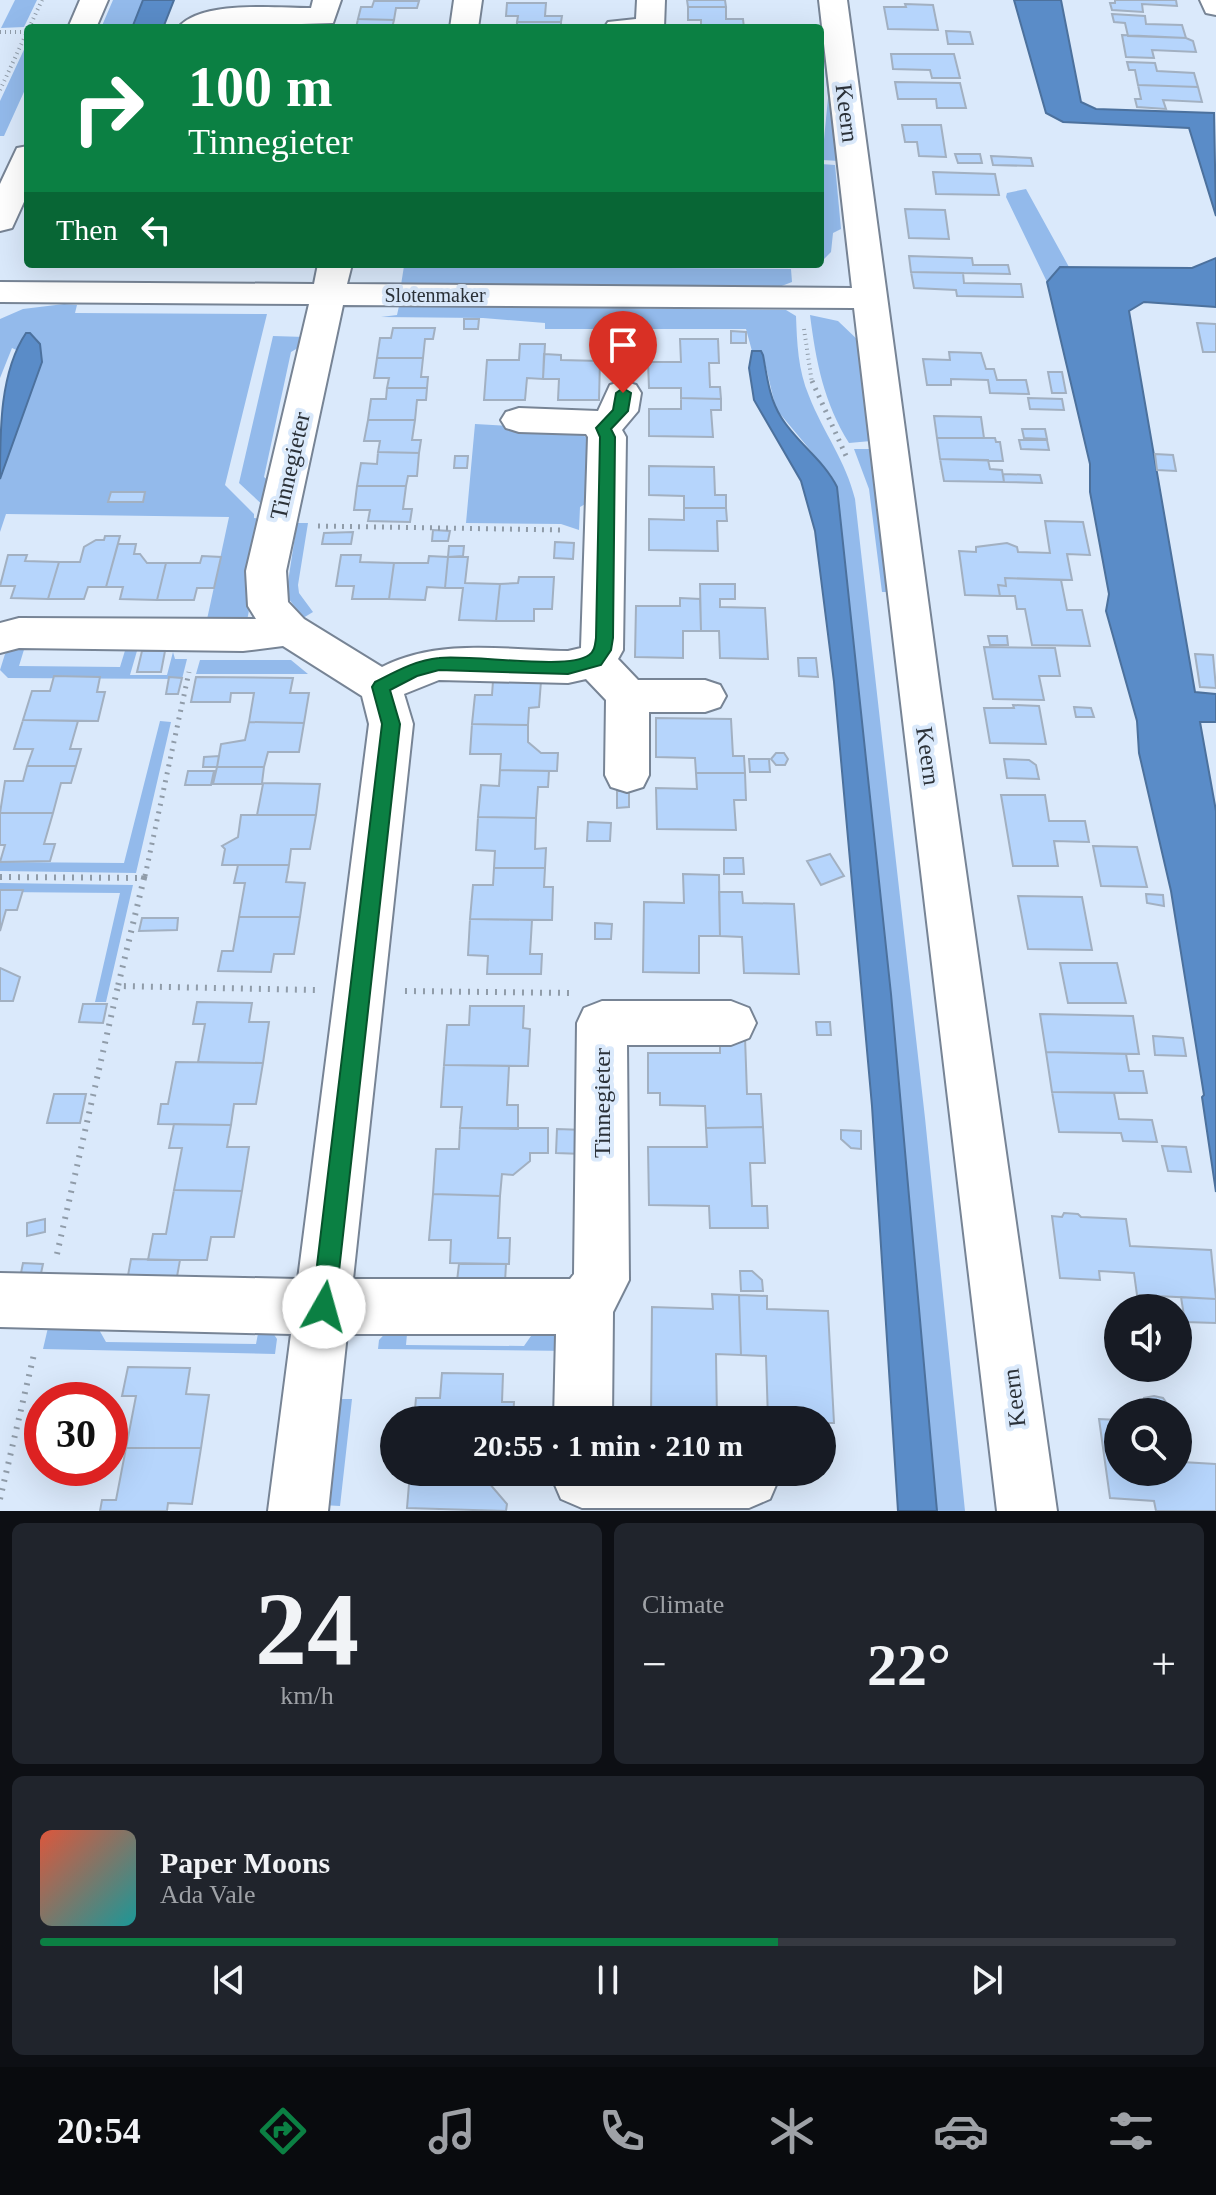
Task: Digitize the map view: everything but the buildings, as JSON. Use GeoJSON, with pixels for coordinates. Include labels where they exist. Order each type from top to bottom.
{"type":"FeatureCollection","features":[{"type":"Feature","properties":{"kind":"street"},"geometry":{"type":"LineString","coordinates":[[84,24],[94,0]]}},
{"type":"Feature","properties":{"kind":"street"},"geometry":{"type":"LineString","coordinates":[[465,24],[468,0]]}},
{"type":"Feature","properties":{"kind":"street"},"geometry":{"type":"LineString","coordinates":[[650,24],[651,0]]}},
{"type":"Feature","properties":{"kind":"street","name":"Keern"},"geometry":{"type":"LineString","coordinates":[[833,0],[1027,1511]]}},
{"type":"Feature","properties":{"kind":"street"},"geometry":{"type":"LineString","coordinates":[[1214,0],[1216,7]]}},
{"type":"Feature","properties":{"kind":"street"},"geometry":{"type":"LineString","coordinates":[[196,24],[214,16],[324,15]]}},
{"type":"Feature","properties":{"kind":"street"},"geometry":{"type":"LineString","coordinates":[[0,221],[24,164]]}},
{"type":"Feature","properties":{"kind":"street","name":"Slotenmaker"},"geometry":{"type":"LineString","coordinates":[[0,292],[332,279],[870,298]]}},
{"type":"Feature","properties":{"kind":"street","name":"Tinnegieter"},"geometry":{"type":"LineString","coordinates":[[332,279],[266,571],[268,606],[289,630],[381,687]]}},
{"type":"Feature","properties":{"kind":"street"},"geometry":{"type":"LineString","coordinates":[[603,428],[620,411],[623,393]]}},
{"type":"Feature","properties":{"kind":"street"},"geometry":{"type":"LineString","coordinates":[[298,1511],[391,724],[381,687],[412,671],[439,664],[568,667],[595,661],[602,650],[607,437],[603,428],[594,422],[519,420]]}},
{"type":"Feature","properties":{"kind":"street"},"geometry":{"type":"LineString","coordinates":[[0,638],[19,633],[243,636],[289,630]]}},
{"type":"Feature","properties":{"kind":"street"},"geometry":{"type":"LineString","coordinates":[[595,661],[627,696],[627,775]]}},
{"type":"Feature","properties":{"kind":"street"},"geometry":{"type":"LineString","coordinates":[[627,696],[705,696]]}},
{"type":"Feature","properties":{"kind":"street","name":"Tinnegieter"},"geometry":{"type":"LineString","coordinates":[[583,1406],[585,1306],[601,1280],[602,1023],[731,1023]]}},
{"type":"Feature","properties":{"kind":"street"},"geometry":{"type":"LineString","coordinates":[[23,1300],[324,1307],[585,1306]]}},
{"type":"Feature","properties":{"kind":"path"},"geometry":{"type":"LineString","coordinates":[[31,24],[42,0]]}},
{"type":"Feature","properties":{"kind":"path"},"geometry":{"type":"LineString","coordinates":[[0,32],[24,30]]}},
{"type":"Feature","properties":{"kind":"path"},"geometry":{"type":"LineString","coordinates":[[0,90],[24,39]]}},
{"type":"Feature","properties":{"kind":"path"},"geometry":{"type":"LineString","coordinates":[[279,516],[318,517],[316,525],[562,529],[606,545]]}},
{"type":"Feature","properties":{"kind":"path"},"geometry":{"type":"LineString","coordinates":[[0,1499],[23,1300],[118,986],[144,878],[193,655],[181,635]]}},
{"type":"Feature","properties":{"kind":"path"},"geometry":{"type":"LineString","coordinates":[[0,877],[144,878]]}},
{"type":"Feature","properties":{"kind":"path"},"geometry":{"type":"LineString","coordinates":[[118,986],[602,994],[602,1023]]}},
{"type":"Feature","properties":{"kind":"shaded area"},"geometry":{"type":"Polygon","coordinates":[[[15,0],[37,0],[24,27],[1,28],[15,0]]]}},
{"type":"Feature","properties":{"kind":"shaded area"},"geometry":{"type":"Polygon","coordinates":[[[113,0],[143,0],[134,24],[103,24],[113,0]]]}},
{"type":"Feature","properties":{"kind":"shaded area"},"geometry":{"type":"Polygon","coordinates":[[[143,0],[174,0],[165,24],[134,24],[143,0]]]}},
{"type":"Feature","properties":{"kind":"shaded area"},"geometry":{"type":"Polygon","coordinates":[[[1014,0],[1061,0],[1081,102],[1096,109],[1214,113],[1216,216],[1189,128],[1063,122],[1046,113],[1014,0]]]}},
{"type":"Feature","properties":{"kind":"shaded area"},"geometry":{"type":"Polygon","coordinates":[[[818,3],[823,3],[840,161],[824,160],[828,98],[824,24],[820,24],[818,3]]]}},
{"type":"Feature","properties":{"kind":"shaded area"},"geometry":{"type":"Polygon","coordinates":[[[24,50],[24,92],[4,136],[0,136],[0,101],[24,50]]]}},
{"type":"Feature","properties":{"kind":"shaded area"},"geometry":{"type":"Polygon","coordinates":[[[824,164],[835,165],[841,229],[833,233],[831,252],[824,259],[824,164]]]}},
{"type":"Feature","properties":{"kind":"shaded area"},"geometry":{"type":"Polygon","coordinates":[[[1026,189],[1069,267],[1060,267],[1047,282],[1006,197],[1007,193],[1026,189]]]}},
{"type":"Feature","properties":{"kind":"shaded area"},"geometry":{"type":"Polygon","coordinates":[[[1216,258],[1216,307],[1144,302],[1129,311],[1195,692],[1216,694],[1216,722],[1200,722],[1216,811],[1216,1192],[1204,1095],[1171,891],[1139,753],[1137,721],[1106,611],[1109,594],[1090,492],[1090,464],[1047,282],[1060,267],[1192,268],[1216,258]]]}},
{"type":"Feature","properties":{"kind":"shaded area"},"geometry":{"type":"Polygon","coordinates":[[[404,268],[791,269],[792,282],[779,287],[401,285],[404,268]]]}},
{"type":"Feature","properties":{"kind":"shaded area"},"geometry":{"type":"Polygon","coordinates":[[[77,305],[75,313],[267,314],[225,485],[254,514],[254,518],[266,519],[247,621],[206,624],[229,517],[6,514],[0,532],[0,479],[42,362],[12,348],[0,378],[0,319],[23,309],[77,305]]]}},
{"type":"Feature","properties":{"kind":"shaded area"},"geometry":{"type":"Polygon","coordinates":[[[399,306],[786,310],[796,316],[805,386],[846,472],[855,499],[925,1118],[965,1511],[937,1511],[891,994],[837,487],[831,475],[776,409],[763,355],[760,351],[752,351],[746,329],[545,329],[545,323],[483,318],[381,317],[397,315],[399,306]]]}},
{"type":"Feature","properties":{"kind":"shaded area"},"geometry":{"type":"Polygon","coordinates":[[[810,315],[838,321],[860,342],[871,441],[849,443],[840,428],[822,382],[810,315]]]}},
{"type":"Feature","properties":{"kind":"shaded area"},"geometry":{"type":"Polygon","coordinates":[[[26,333],[30,333],[40,344],[42,362],[0,479],[1,421],[6,383],[17,348],[26,333]]]}},
{"type":"Feature","properties":{"kind":"shaded area"},"geometry":{"type":"Polygon","coordinates":[[[273,336],[305,337],[303,345],[291,352],[264,477],[274,485],[269,511],[239,483],[273,336]]]}},
{"type":"Feature","properties":{"kind":"shaded area"},"geometry":{"type":"Polygon","coordinates":[[[752,351],[761,351],[763,355],[771,395],[781,417],[825,468],[837,487],[891,994],[937,1511],[898,1511],[872,1106],[834,682],[815,531],[801,481],[754,400],[749,368],[752,351]]]}},
{"type":"Feature","properties":{"kind":"shaded area"},"geometry":{"type":"Polygon","coordinates":[[[475,424],[575,430],[595,443],[594,499],[580,507],[579,530],[561,524],[466,523],[475,424]]]}},
{"type":"Feature","properties":{"kind":"shaded area"},"geometry":{"type":"Polygon","coordinates":[[[854,449],[872,449],[889,592],[882,592],[869,489],[854,449]]]}},
{"type":"Feature","properties":{"kind":"shaded area"},"geometry":{"type":"Polygon","coordinates":[[[297,523],[308,523],[298,585],[299,593],[313,612],[303,618],[286,595],[297,523]]]}},
{"type":"Feature","properties":{"kind":"shaded area"},"geometry":{"type":"Polygon","coordinates":[[[19,643],[26,643],[19,666],[120,667],[127,644],[139,644],[130,675],[167,675],[173,652],[175,659],[187,659],[182,679],[8,678],[0,670],[5,654],[19,643]]]}},
{"type":"Feature","properties":{"kind":"shaded area"},"geometry":{"type":"Polygon","coordinates":[[[200,660],[291,660],[308,674],[196,674],[200,660]]]}},
{"type":"Feature","properties":{"kind":"shaded area"},"geometry":{"type":"Polygon","coordinates":[[[160,721],[171,722],[136,873],[0,871],[0,862],[124,863],[160,721]]]}},
{"type":"Feature","properties":{"kind":"shaded area"},"geometry":{"type":"Polygon","coordinates":[[[0,883],[133,885],[106,1002],[95,1002],[120,893],[0,892],[0,883]]]}},
{"type":"Feature","properties":{"kind":"shaded area"},"geometry":{"type":"Polygon","coordinates":[[[50,1319],[93,1319],[106,1342],[256,1344],[260,1323],[267,1324],[277,1339],[275,1354],[43,1349],[50,1319]]]}},
{"type":"Feature","properties":{"kind":"shaded area"},"geometry":{"type":"Polygon","coordinates":[[[395,1323],[408,1323],[406,1345],[524,1346],[538,1326],[548,1325],[572,1351],[378,1349],[379,1340],[395,1323]]]}},
{"type":"Feature","properties":{"kind":"shaded area"},"geometry":{"type":"Polygon","coordinates":[[[335,1399],[352,1399],[340,1506],[322,1505],[335,1399]]]}},
{"type":"Feature","properties":{"kind":"route"},"geometry":{"type":"LineString","coordinates":[[324,1307],[391,724],[381,687],[412,671],[439,664],[568,667],[595,661],[602,650],[604,638],[607,437],[603,428],[620,411],[623,393]]}}]}
